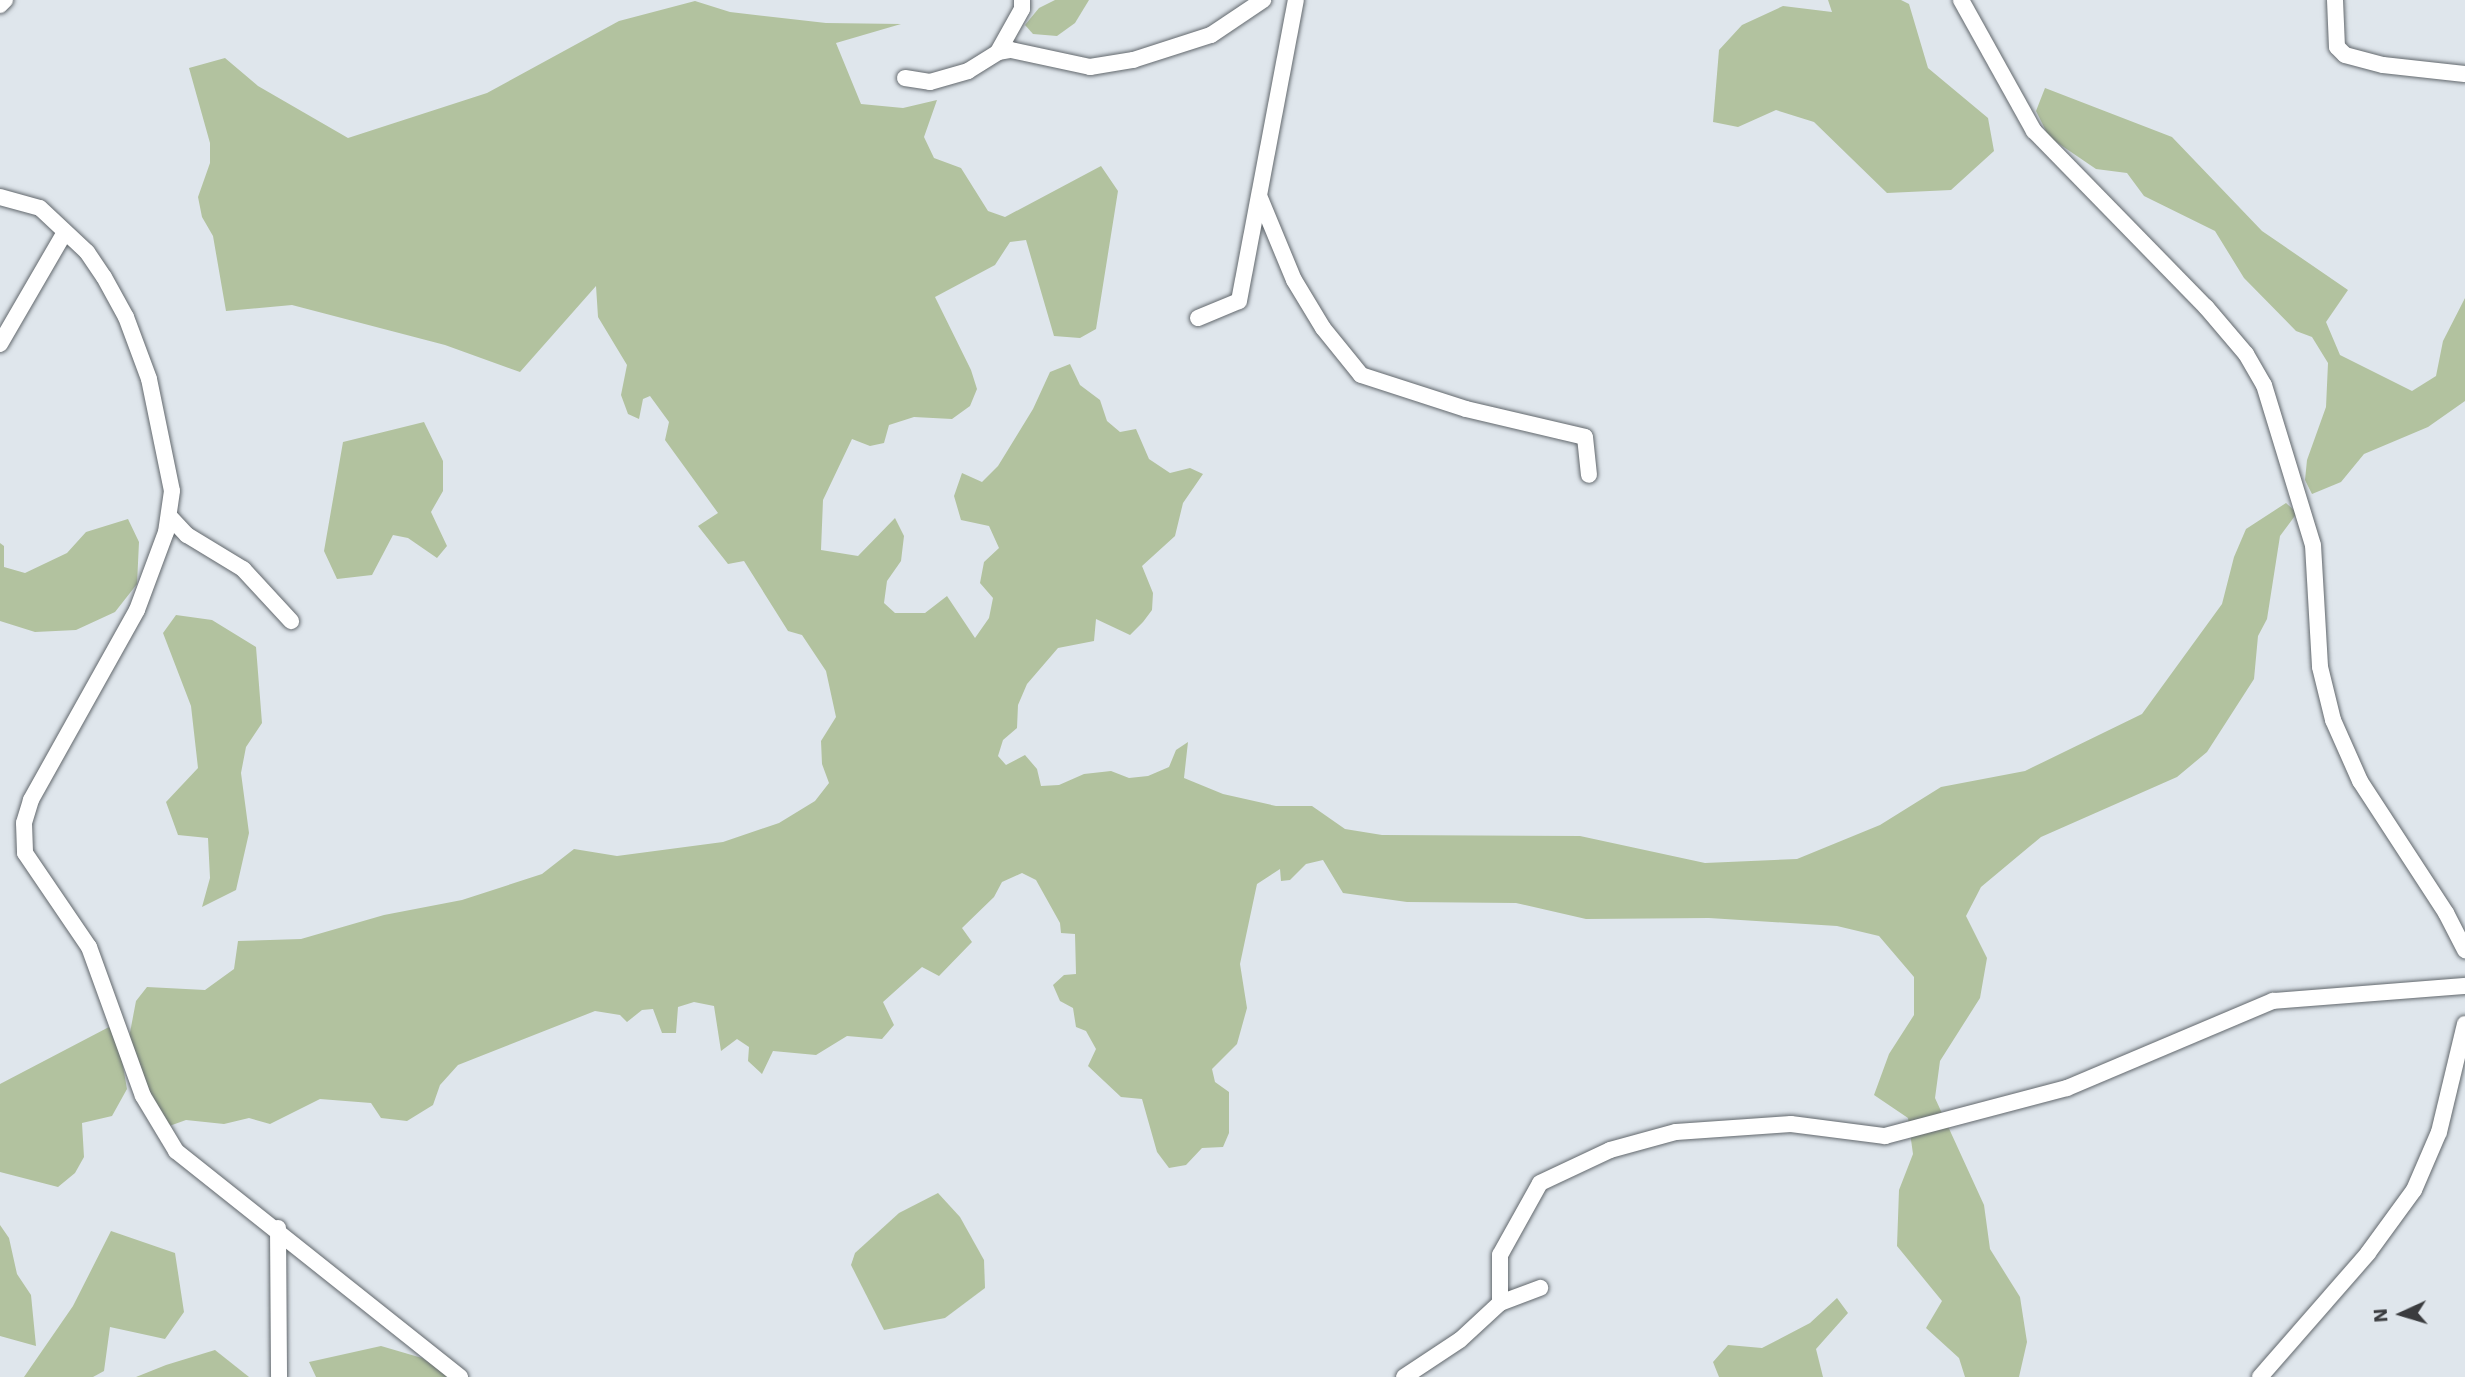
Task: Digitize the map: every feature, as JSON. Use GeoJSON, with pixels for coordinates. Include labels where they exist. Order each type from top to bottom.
{"type":"FeatureCollection","features":[{"type":"Feature","properties":{"kind":"street"},"geometry":{"type":"LineString","coordinates":[[0,5],[5,0]]}},
{"type":"Feature","properties":{"kind":"street"},"geometry":{"type":"LineString","coordinates":[[998,52],[1022,9],[1022,0]]}},
{"type":"Feature","properties":{"kind":"street"},"geometry":{"type":"LineString","coordinates":[[905,78],[930,82],[968,71],[998,52],[1011,50],[1090,67],[1118,63],[1211,35],[1262,0]]}},
{"type":"Feature","properties":{"kind":"street"},"geometry":{"type":"LineString","coordinates":[[1198,318],[1240,301],[1296,0]]}},
{"type":"Feature","properties":{"kind":"street"},"geometry":{"type":"LineString","coordinates":[[1961,0],[2034,131],[2206,307],[2246,354],[2264,385],[2313,545],[2320,667],[2333,720],[2360,781],[2446,913],[2465,950]]}},
{"type":"Feature","properties":{"kind":"street"},"geometry":{"type":"LineString","coordinates":[[2335,0],[2334,35],[2337,47],[2345,55],[2383,65],[2465,74]]}},
{"type":"Feature","properties":{"kind":"street"},"geometry":{"type":"LineString","coordinates":[[0,197],[40,208],[104,277],[133,336],[160,417],[172,491],[170,517],[137,610],[31,800],[22,840],[30,863],[89,947],[158,1125],[192,1167],[278,1228],[460,1377]]}},
{"type":"Feature","properties":{"kind":"street"},"geometry":{"type":"LineString","coordinates":[[1260,198],[1294,280],[1322,328],[1361,374],[1453,406],[1584,437],[1588,475]]}},
{"type":"Feature","properties":{"kind":"street"},"geometry":{"type":"LineString","coordinates":[[0,344],[65,232]]}},
{"type":"Feature","properties":{"kind":"street"},"geometry":{"type":"LineString","coordinates":[[170,517],[187,535],[243,569],[290,621]]}},
{"type":"Feature","properties":{"kind":"street"},"geometry":{"type":"LineString","coordinates":[[1500,1303],[1500,1255],[1540,1183],[1611,1150],[1676,1132],[1791,1124],[1885,1136],[2067,1088],[2273,1001],[2465,986]]}},
{"type":"Feature","properties":{"kind":"street"},"geometry":{"type":"LineString","coordinates":[[2260,1377],[2368,1253],[2414,1190],[2439,1132],[2465,1024]]}},
{"type":"Feature","properties":{"kind":"street"},"geometry":{"type":"LineString","coordinates":[[278,1228],[279,1377]]}},
{"type":"Feature","properties":{"kind":"street"},"geometry":{"type":"LineString","coordinates":[[1404,1377],[1460,1340],[1500,1303],[1540,1288]]}},
{"type":"Feature","properties":{"kind":"green space"},"geometry":{"type":"Polygon","coordinates":[[[1055,0],[1089,0],[1075,23],[1057,36],[1033,34],[1025,25],[1039,8],[1055,0]]]}},
{"type":"Feature","properties":{"kind":"green space"},"geometry":{"type":"Polygon","coordinates":[[[1828,0],[1901,0],[1909,4],[1928,68],[1988,118],[1994,151],[1951,190],[1887,193],[1814,122],[1776,110],[1738,127],[1713,122],[1719,50],[1742,25],[1783,6],[1832,12],[1828,0]]]}},
{"type":"Feature","properties":{"kind":"green space"},"geometry":{"type":"Polygon","coordinates":[[[695,1],[730,12],[826,23],[901,24],[836,43],[861,104],[903,108],[937,100],[924,137],[934,158],[961,168],[988,211],[1005,217],[1101,166],[1118,191],[1096,329],[1080,338],[1054,336],[1026,240],[1010,242],[995,265],[935,297],[971,370],[977,389],[970,406],[952,419],[914,417],[889,425],[884,443],[870,446],[852,439],[823,500],[821,550],[858,556],[895,518],[904,536],[901,561],[887,581],[884,603],[895,613],[925,613],[947,596],[975,638],[989,618],[993,598],[980,583],[984,562],[999,548],[989,526],[961,520],[954,496],[962,473],[982,482],[998,466],[1033,409],[1050,372],[1070,364],[1080,385],[1100,400],[1107,421],[1120,432],[1136,429],[1149,459],[1170,473],[1190,468],[1203,474],[1183,503],[1175,536],[1142,566],[1153,593],[1152,610],[1143,622],[1130,635],[1096,619],[1094,641],[1058,648],[1027,684],[1018,705],[1017,728],[1003,740],[998,756],[1006,765],[1025,755],[1037,769],[1041,786],[1059,785],[1084,774],[1111,771],[1129,778],[1148,776],[1169,767],[1176,750],[1188,742],[1184,778],[1223,794],[1276,806],[1312,806],[1345,829],[1382,835],[1580,836],[1705,863],[1797,859],[1880,825],[1941,787],[2025,771],[2142,714],[2222,604],[2234,557],[2246,529],[2286,503],[2297,513],[2280,536],[2267,619],[2258,636],[2254,679],[2207,752],[2177,777],[2041,837],[1981,887],[1966,916],[1987,958],[1980,998],[1940,1061],[1935,1098],[1984,1205],[1990,1249],[2020,1297],[2027,1342],[2019,1377],[1965,1377],[1959,1358],[1926,1328],[1942,1301],[1897,1246],[1899,1190],[1913,1154],[1908,1118],[1874,1095],[1889,1054],[1914,1015],[1914,977],[1879,936],[1837,926],[1709,918],[1586,919],[1516,903],[1407,902],[1343,893],[1323,860],[1306,864],[1290,880],[1281,881],[1280,869],[1257,884],[1240,964],[1247,1008],[1237,1044],[1212,1069],[1215,1082],[1229,1092],[1229,1133],[1223,1147],[1202,1148],[1186,1165],[1169,1168],[1157,1152],[1142,1099],[1121,1097],[1088,1066],[1096,1049],[1086,1031],[1076,1027],[1073,1008],[1060,1001],[1053,985],[1064,975],[1076,974],[1075,934],[1061,933],[1060,923],[1036,880],[1022,873],[1002,882],[994,897],[962,928],[972,942],[939,976],[922,967],[883,1002],[894,1025],[882,1039],[847,1036],[816,1055],[773,1051],[762,1074],[748,1061],[749,1047],[737,1039],[721,1051],[714,1006],[694,1002],[678,1007],[676,1033],[662,1033],[653,1009],[642,1010],[627,1022],[620,1015],[595,1011],[458,1065],[440,1085],[433,1105],[407,1121],[381,1118],[371,1103],[320,1099],[270,1124],[249,1118],[224,1124],[186,1120],[161,1129],[128,1043],[136,1001],[147,987],[205,990],[234,969],[238,941],[301,939],[384,915],[462,900],[542,874],[574,849],[617,856],[723,842],[779,823],[815,801],[829,783],[822,764],[821,741],[836,717],[826,671],[802,635],[788,631],[744,561],[728,564],[698,526],[718,513],[665,440],[669,422],[650,396],[643,399],[639,419],[628,414],[621,395],[627,365],[598,317],[596,286],[520,372],[445,345],[292,305],[226,311],[213,236],[202,217],[198,197],[210,163],[210,143],[189,68],[225,58],[258,86],[348,138],[487,93],[619,21],[695,1]]]}},
{"type":"Feature","properties":{"kind":"green space"},"geometry":{"type":"Polygon","coordinates":[[[2045,88],[2172,137],[2262,231],[2348,290],[2326,322],[2340,355],[2412,391],[2436,376],[2443,341],[2465,298],[2465,401],[2428,427],[2364,454],[2341,482],[2312,494],[2305,480],[2307,460],[2326,407],[2328,363],[2312,337],[2296,331],[2244,278],[2215,231],[2144,196],[2127,173],[2096,169],[2049,137],[2036,111],[2045,88]]]}},
{"type":"Feature","properties":{"kind":"green space"},"geometry":{"type":"Polygon","coordinates":[[[424,422],[443,461],[443,491],[431,512],[447,546],[437,558],[408,538],[393,535],[372,575],[337,579],[324,551],[343,442],[424,422]]]}},
{"type":"Feature","properties":{"kind":"green space"},"geometry":{"type":"Polygon","coordinates":[[[128,519],[139,542],[137,584],[115,612],[76,630],[35,632],[0,621],[0,543],[4,546],[4,567],[25,573],[67,553],[86,532],[128,519]]]}},
{"type":"Feature","properties":{"kind":"green space"},"geometry":{"type":"Polygon","coordinates":[[[176,615],[212,620],[256,647],[262,723],[246,747],[241,773],[249,833],[236,890],[202,907],[210,878],[208,838],[178,835],[166,802],[198,768],[191,706],[163,633],[176,615]]]}},
{"type":"Feature","properties":{"kind":"green space"},"geometry":{"type":"Polygon","coordinates":[[[109,1027],[119,1043],[127,1089],[112,1116],[82,1123],[84,1157],[75,1173],[58,1187],[0,1172],[0,1084],[109,1027]]]}},
{"type":"Feature","properties":{"kind":"green space"},"geometry":{"type":"Polygon","coordinates":[[[938,1193],[960,1217],[984,1260],[985,1288],[945,1318],[884,1330],[851,1265],[855,1253],[899,1213],[938,1193]]]}},
{"type":"Feature","properties":{"kind":"green space"},"geometry":{"type":"Polygon","coordinates":[[[0,1225],[9,1238],[17,1274],[31,1295],[36,1346],[0,1336],[0,1225]]]}},
{"type":"Feature","properties":{"kind":"green space"},"geometry":{"type":"Polygon","coordinates":[[[111,1231],[175,1253],[184,1312],[165,1339],[110,1327],[104,1371],[93,1377],[24,1377],[73,1306],[111,1231]]]}},
{"type":"Feature","properties":{"kind":"green space"},"geometry":{"type":"Polygon","coordinates":[[[1837,1298],[1848,1313],[1816,1349],[1823,1377],[1719,1377],[1713,1362],[1728,1345],[1762,1348],[1810,1323],[1837,1298]]]}},
{"type":"Feature","properties":{"kind":"green space"},"geometry":{"type":"Polygon","coordinates":[[[381,1346],[422,1358],[451,1377],[316,1377],[309,1362],[381,1346]]]}},
{"type":"Feature","properties":{"kind":"green space"},"geometry":{"type":"Polygon","coordinates":[[[215,1350],[249,1377],[136,1377],[166,1365],[215,1350]]]}}]}
